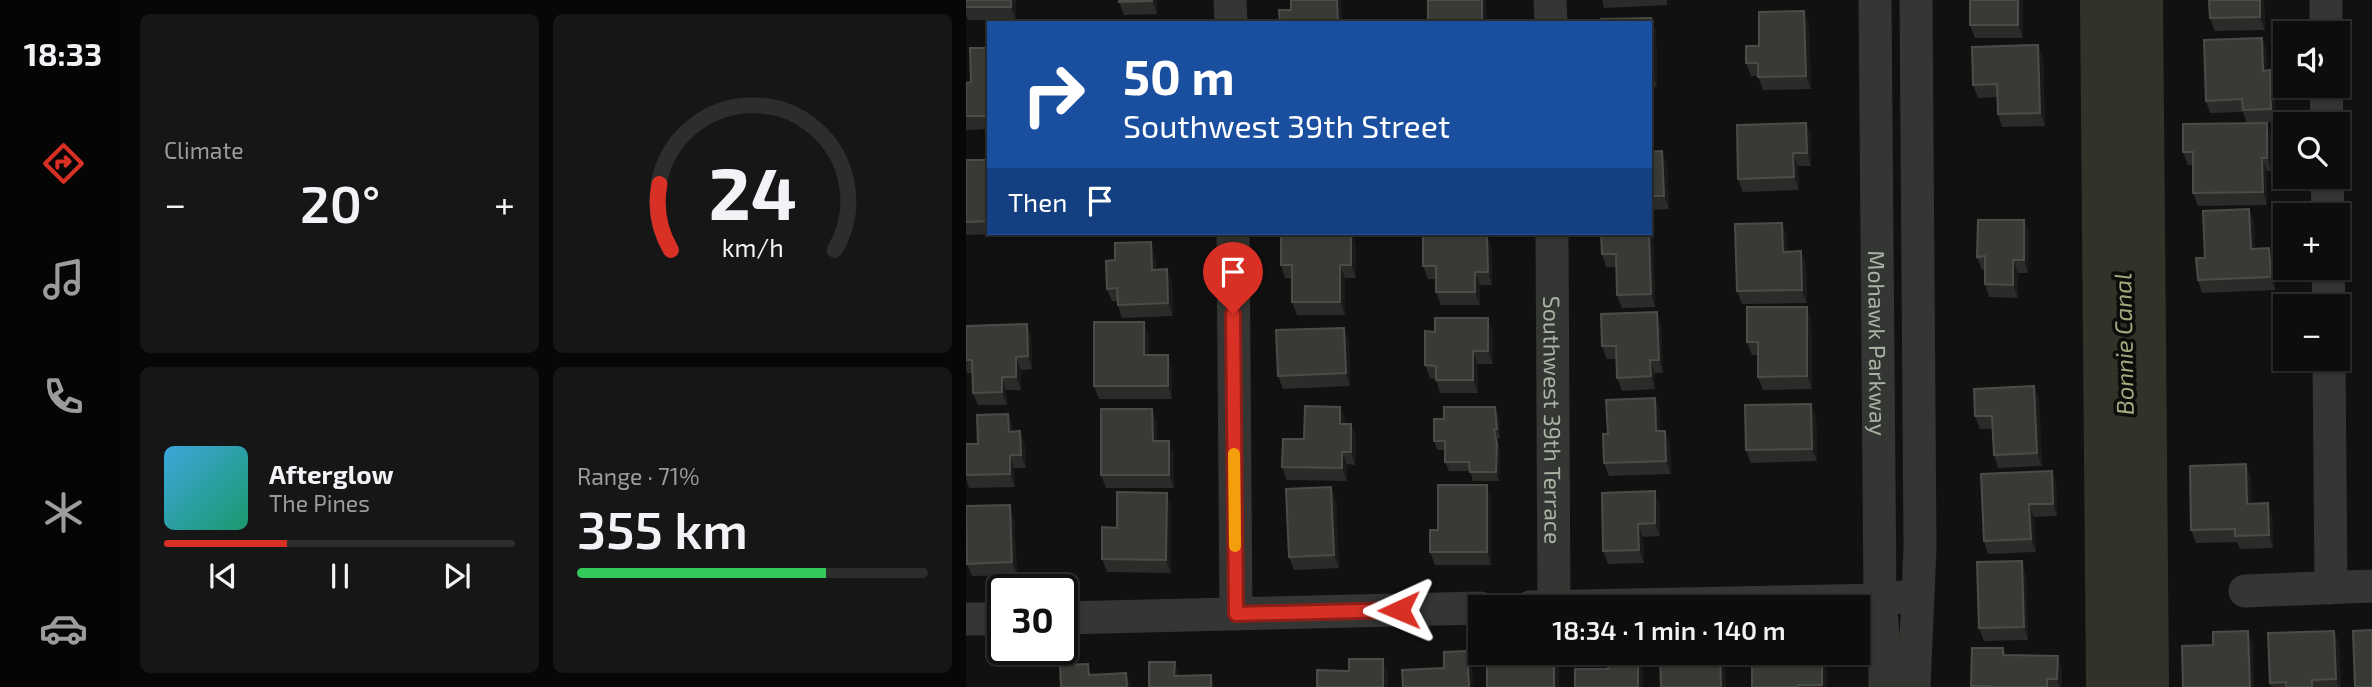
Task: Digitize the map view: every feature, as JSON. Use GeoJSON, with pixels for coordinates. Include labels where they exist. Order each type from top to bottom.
{"type":"FeatureCollection","features":[{"type":"Feature","properties":{"kind":"street"},"geometry":{"type":"LineString","coordinates":[[1230,0],[1231,21]]}},
{"type":"Feature","properties":{"kind":"street"},"geometry":{"type":"LineString","coordinates":[[1550,0],[1550,21]]}},
{"type":"Feature","properties":{"kind":"street","name":"Mohawk Parkway"},"geometry":{"type":"LineString","coordinates":[[1875,0],[1880,600],[1914,687]]}},
{"type":"Feature","properties":{"kind":"street","name":"Mohawk Parkway"},"geometry":{"type":"LineString","coordinates":[[1885,687],[1900,654],[1919,594],[1916,0]]}},
{"type":"Feature","properties":{"kind":"street"},"geometry":{"type":"LineString","coordinates":[[2326,0],[2326,21]]}},
{"type":"Feature","properties":{"kind":"street"},"geometry":{"type":"LineString","coordinates":[[1233,235],[1236,614]]}},
{"type":"Feature","properties":{"kind":"street","name":"Southwest 39th Terrace"},"geometry":{"type":"LineString","coordinates":[[1552,235],[1554,595]]}},
{"type":"Feature","properties":{"kind":"street"},"geometry":{"type":"LineString","coordinates":[[2329,371],[2331,588]]}},
{"type":"Feature","properties":{"kind":"street"},"geometry":{"type":"LineString","coordinates":[[2245,591],[2372,586]]}},
{"type":"Feature","properties":{"kind":"street"},"geometry":{"type":"LineString","coordinates":[[1870,600],[1919,594]]}},
{"type":"Feature","properties":{"kind":"street"},"geometry":{"type":"LineString","coordinates":[[1078,618],[1468,608]]}},
{"type":"Feature","properties":{"kind":"street"},"geometry":{"type":"LineString","coordinates":[[966,620],[987,619]]}},
{"type":"Feature","properties":{"kind":"water","name":"Bonnie Canal"},"geometry":{"type":"Polygon","coordinates":[[[2080,0],[2163,0],[2169,687],[2086,687],[2080,0]]]}},
{"type":"Feature","properties":{"kind":"building"},"geometry":{"type":"Polygon","coordinates":[[[966,0],[1011,0],[1011,7],[966,7],[966,0]]]}},
{"type":"Feature","properties":{"kind":"building"},"geometry":{"type":"Polygon","coordinates":[[[1152,0],[1152,1],[1119,2],[1152,0]]]}},
{"type":"Feature","properties":{"kind":"building"},"geometry":{"type":"Polygon","coordinates":[[[1291,0],[1337,0],[1338,21],[1280,21],[1279,10],[1291,10],[1291,0]]]}},
{"type":"Feature","properties":{"kind":"building"},"geometry":{"type":"Polygon","coordinates":[[[1428,0],[1482,0],[1482,21],[1428,21],[1428,0]]]}},
{"type":"Feature","properties":{"kind":"building"},"geometry":{"type":"Polygon","coordinates":[[[1970,0],[2018,0],[2018,25],[1970,25],[1970,0]]]}},
{"type":"Feature","properties":{"kind":"building"},"geometry":{"type":"Polygon","coordinates":[[[2209,0],[2260,0],[2260,17],[2210,18],[2209,0]]]}},
{"type":"Feature","properties":{"kind":"building"},"geometry":{"type":"Polygon","coordinates":[[[1804,11],[1806,76],[1758,77],[1758,63],[1746,63],[1746,46],[1759,46],[1759,12],[1804,11]]]}},
{"type":"Feature","properties":{"kind":"building"},"geometry":{"type":"Polygon","coordinates":[[[1651,18],[1651,21],[1601,21],[1651,18]]]}},
{"type":"Feature","properties":{"kind":"building"},"geometry":{"type":"Polygon","coordinates":[[[2262,38],[2263,71],[2270,70],[2271,109],[2243,110],[2242,99],[2206,101],[2204,40],[2262,38]]]}},
{"type":"Feature","properties":{"kind":"building"},"geometry":{"type":"Polygon","coordinates":[[[2038,45],[2040,113],[1998,114],[1997,84],[1973,85],[1972,47],[2038,45]]]}},
{"type":"Feature","properties":{"kind":"building"},"geometry":{"type":"Polygon","coordinates":[[[970,48],[987,48],[987,116],[966,116],[966,83],[971,82],[970,48]]]}},
{"type":"Feature","properties":{"kind":"building"},"geometry":{"type":"Polygon","coordinates":[[[1806,123],[1807,153],[1793,153],[1794,177],[1738,179],[1737,125],[1806,123]]]}},
{"type":"Feature","properties":{"kind":"building"},"geometry":{"type":"Polygon","coordinates":[[[2267,123],[2267,158],[2262,158],[2263,192],[2193,193],[2193,152],[2183,152],[2183,124],[2267,123]]]}},
{"type":"Feature","properties":{"kind":"building"},"geometry":{"type":"Polygon","coordinates":[[[1662,151],[1664,196],[1652,196],[1652,152],[1662,151]]]}},
{"type":"Feature","properties":{"kind":"building"},"geometry":{"type":"Polygon","coordinates":[[[966,160],[987,160],[987,221],[966,222],[966,160]]]}},
{"type":"Feature","properties":{"kind":"building"},"geometry":{"type":"Polygon","coordinates":[[[2249,209],[2251,249],[2269,248],[2271,277],[2198,280],[2196,258],[2205,258],[2203,211],[2249,209]]]}},
{"type":"Feature","properties":{"kind":"building"},"geometry":{"type":"Polygon","coordinates":[[[1978,220],[2024,220],[2024,260],[2013,260],[2013,285],[1985,284],[1985,256],[1977,257],[1978,220]]]}},
{"type":"Feature","properties":{"kind":"building"},"geometry":{"type":"Polygon","coordinates":[[[1782,223],[1783,252],[1801,251],[1802,290],[1737,291],[1735,224],[1782,223]]]}},
{"type":"Feature","properties":{"kind":"building"},"geometry":{"type":"Polygon","coordinates":[[[1281,235],[1351,235],[1351,265],[1340,265],[1340,302],[1292,302],[1292,265],[1281,265],[1281,235]]]}},
{"type":"Feature","properties":{"kind":"building"},"geometry":{"type":"Polygon","coordinates":[[[1423,235],[1487,236],[1488,272],[1475,272],[1475,292],[1436,292],[1436,266],[1423,266],[1423,235]]]}},
{"type":"Feature","properties":{"kind":"building"},"geometry":{"type":"Polygon","coordinates":[[[1601,235],[1649,235],[1651,294],[1617,295],[1616,254],[1602,254],[1601,235]]]}},
{"type":"Feature","properties":{"kind":"building"},"geometry":{"type":"Polygon","coordinates":[[[1151,242],[1152,270],[1167,269],[1168,303],[1118,305],[1117,288],[1107,289],[1106,261],[1115,260],[1115,243],[1151,242]]]}},
{"type":"Feature","properties":{"kind":"building"},"geometry":{"type":"Polygon","coordinates":[[[1747,307],[1807,307],[1807,376],[1758,377],[1758,342],[1747,342],[1747,307]]]}},
{"type":"Feature","properties":{"kind":"building"},"geometry":{"type":"Polygon","coordinates":[[[1657,312],[1659,360],[1650,360],[1651,376],[1617,378],[1616,346],[1602,346],[1601,314],[1657,312]]]}},
{"type":"Feature","properties":{"kind":"building"},"geometry":{"type":"Polygon","coordinates":[[[1435,318],[1488,318],[1488,351],[1473,351],[1473,380],[1436,380],[1436,366],[1425,365],[1425,331],[1435,332],[1435,318]]]}},
{"type":"Feature","properties":{"kind":"building"},"geometry":{"type":"Polygon","coordinates":[[[1094,322],[1144,322],[1144,355],[1168,355],[1168,386],[1094,386],[1094,322]]]}},
{"type":"Feature","properties":{"kind":"building"},"geometry":{"type":"Polygon","coordinates":[[[1027,324],[1028,356],[1016,357],[1016,377],[1002,377],[1002,392],[973,393],[972,360],[966,360],[966,326],[1027,324]]]}},
{"type":"Feature","properties":{"kind":"building"},"geometry":{"type":"Polygon","coordinates":[[[1344,328],[1346,373],[1278,376],[1276,330],[1344,328]]]}},
{"type":"Feature","properties":{"kind":"building"},"geometry":{"type":"Polygon","coordinates":[[[2034,386],[2037,453],[1994,455],[1992,416],[1975,416],[1974,389],[2034,386]]]}},
{"type":"Feature","properties":{"kind":"building"},"geometry":{"type":"Polygon","coordinates":[[[1655,398],[1656,431],[1665,431],[1666,461],[1604,463],[1603,434],[1608,434],[1606,400],[1655,398]]]}},
{"type":"Feature","properties":{"kind":"building"},"geometry":{"type":"Polygon","coordinates":[[[1811,404],[1812,449],[1746,450],[1745,405],[1811,404]]]}},
{"type":"Feature","properties":{"kind":"building"},"geometry":{"type":"Polygon","coordinates":[[[1305,406],[1340,407],[1340,424],[1351,424],[1351,452],[1342,452],[1342,468],[1282,467],[1283,439],[1304,439],[1305,406]]]}},
{"type":"Feature","properties":{"kind":"building"},"geometry":{"type":"Polygon","coordinates":[[[1444,407],[1495,407],[1496,472],[1470,472],[1469,462],[1445,462],[1445,441],[1434,441],[1434,419],[1444,419],[1444,407]]]}},
{"type":"Feature","properties":{"kind":"building"},"geometry":{"type":"Polygon","coordinates":[[[1101,409],[1152,409],[1153,441],[1169,441],[1169,475],[1101,475],[1101,409]]]}},
{"type":"Feature","properties":{"kind":"building"},"geometry":{"type":"Polygon","coordinates":[[[1008,414],[1009,432],[1020,431],[1021,455],[1010,455],[1010,474],[966,475],[966,444],[978,444],[977,415],[1008,414]]]}},
{"type":"Feature","properties":{"kind":"building"},"geometry":{"type":"Polygon","coordinates":[[[2246,464],[2247,504],[2268,503],[2269,535],[2235,536],[2235,529],[2191,530],[2190,466],[2246,464]]]}},
{"type":"Feature","properties":{"kind":"building"},"geometry":{"type":"Polygon","coordinates":[[[2052,471],[2053,504],[2029,504],[2031,539],[1984,541],[1981,474],[2052,471]]]}},
{"type":"Feature","properties":{"kind":"building"},"geometry":{"type":"Polygon","coordinates":[[[1438,485],[1487,485],[1487,552],[1430,552],[1430,530],[1438,530],[1438,485]]]}},
{"type":"Feature","properties":{"kind":"building"},"geometry":{"type":"Polygon","coordinates":[[[1331,487],[1334,555],[1289,557],[1286,489],[1331,487]]]}},
{"type":"Feature","properties":{"kind":"building"},"geometry":{"type":"Polygon","coordinates":[[[1655,491],[1655,523],[1638,524],[1639,550],[1603,551],[1602,493],[1655,491]]]}},
{"type":"Feature","properties":{"kind":"building"},"geometry":{"type":"Polygon","coordinates":[[[1117,492],[1167,493],[1166,560],[1102,559],[1102,527],[1117,528],[1117,492]]]}},
{"type":"Feature","properties":{"kind":"building"},"geometry":{"type":"Polygon","coordinates":[[[1010,505],[1012,562],[967,564],[966,506],[1010,505]]]}},
{"type":"Feature","properties":{"kind":"building"},"geometry":{"type":"Polygon","coordinates":[[[2022,561],[2024,627],[1979,628],[1977,562],[2022,561]]]}},
{"type":"Feature","properties":{"kind":"building"},"geometry":{"type":"Polygon","coordinates":[[[2372,630],[2372,687],[2355,687],[2353,631],[2372,630]]]}},
{"type":"Feature","properties":{"kind":"building"},"geometry":{"type":"Polygon","coordinates":[[[2248,631],[2250,687],[2183,687],[2182,646],[2213,645],[2213,632],[2248,631]]]}},
{"type":"Feature","properties":{"kind":"building"},"geometry":{"type":"Polygon","coordinates":[[[2334,631],[2336,679],[2312,680],[2312,687],[2286,687],[2286,682],[2270,683],[2268,633],[2334,631]]]}},
{"type":"Feature","properties":{"kind":"building"},"geometry":{"type":"Polygon","coordinates":[[[1972,648],[2003,648],[2003,655],[2058,656],[2057,679],[2047,679],[2047,687],[1971,686],[1972,648]]]}},
{"type":"Feature","properties":{"kind":"building"},"geometry":{"type":"Polygon","coordinates":[[[1467,651],[1469,687],[1403,687],[1402,670],[1444,668],[1444,652],[1467,651]]]}},
{"type":"Feature","properties":{"kind":"building"},"geometry":{"type":"Polygon","coordinates":[[[1349,659],[1383,659],[1383,687],[1317,687],[1317,670],[1349,671],[1349,659]]]}},
{"type":"Feature","properties":{"kind":"building"},"geometry":{"type":"Polygon","coordinates":[[[1149,662],[1175,662],[1174,676],[1211,675],[1211,687],[1149,687],[1149,662]]]}},
{"type":"Feature","properties":{"kind":"building"},"geometry":{"type":"Polygon","coordinates":[[[1088,664],[1089,675],[1126,673],[1127,687],[1061,687],[1060,665],[1088,664]]]}},
{"type":"Feature","properties":{"kind":"building"},"geometry":{"type":"Polygon","coordinates":[[[1487,665],[1554,665],[1554,687],[1487,687],[1487,665]]]}},
{"type":"Feature","properties":{"kind":"building"},"geometry":{"type":"Polygon","coordinates":[[[1608,665],[1638,665],[1638,687],[1575,687],[1575,669],[1608,669],[1608,665]]]}},
{"type":"Feature","properties":{"kind":"building"},"geometry":{"type":"Polygon","coordinates":[[[1660,665],[1720,665],[1721,687],[1661,687],[1660,665]]]}},
{"type":"Feature","properties":{"kind":"building"},"geometry":{"type":"Polygon","coordinates":[[[1752,665],[1822,665],[1822,685],[1752,687],[1752,665]]]}},
{"type":"Feature","properties":{"kind":"slow traffic"},"geometry":{"type":"LineString","coordinates":[[1234,454],[1235,546]]}},
{"type":"Feature","properties":{"kind":"route"},"geometry":{"type":"LineString","coordinates":[[1233,314],[1236,614],[1399,610]]}}]}
